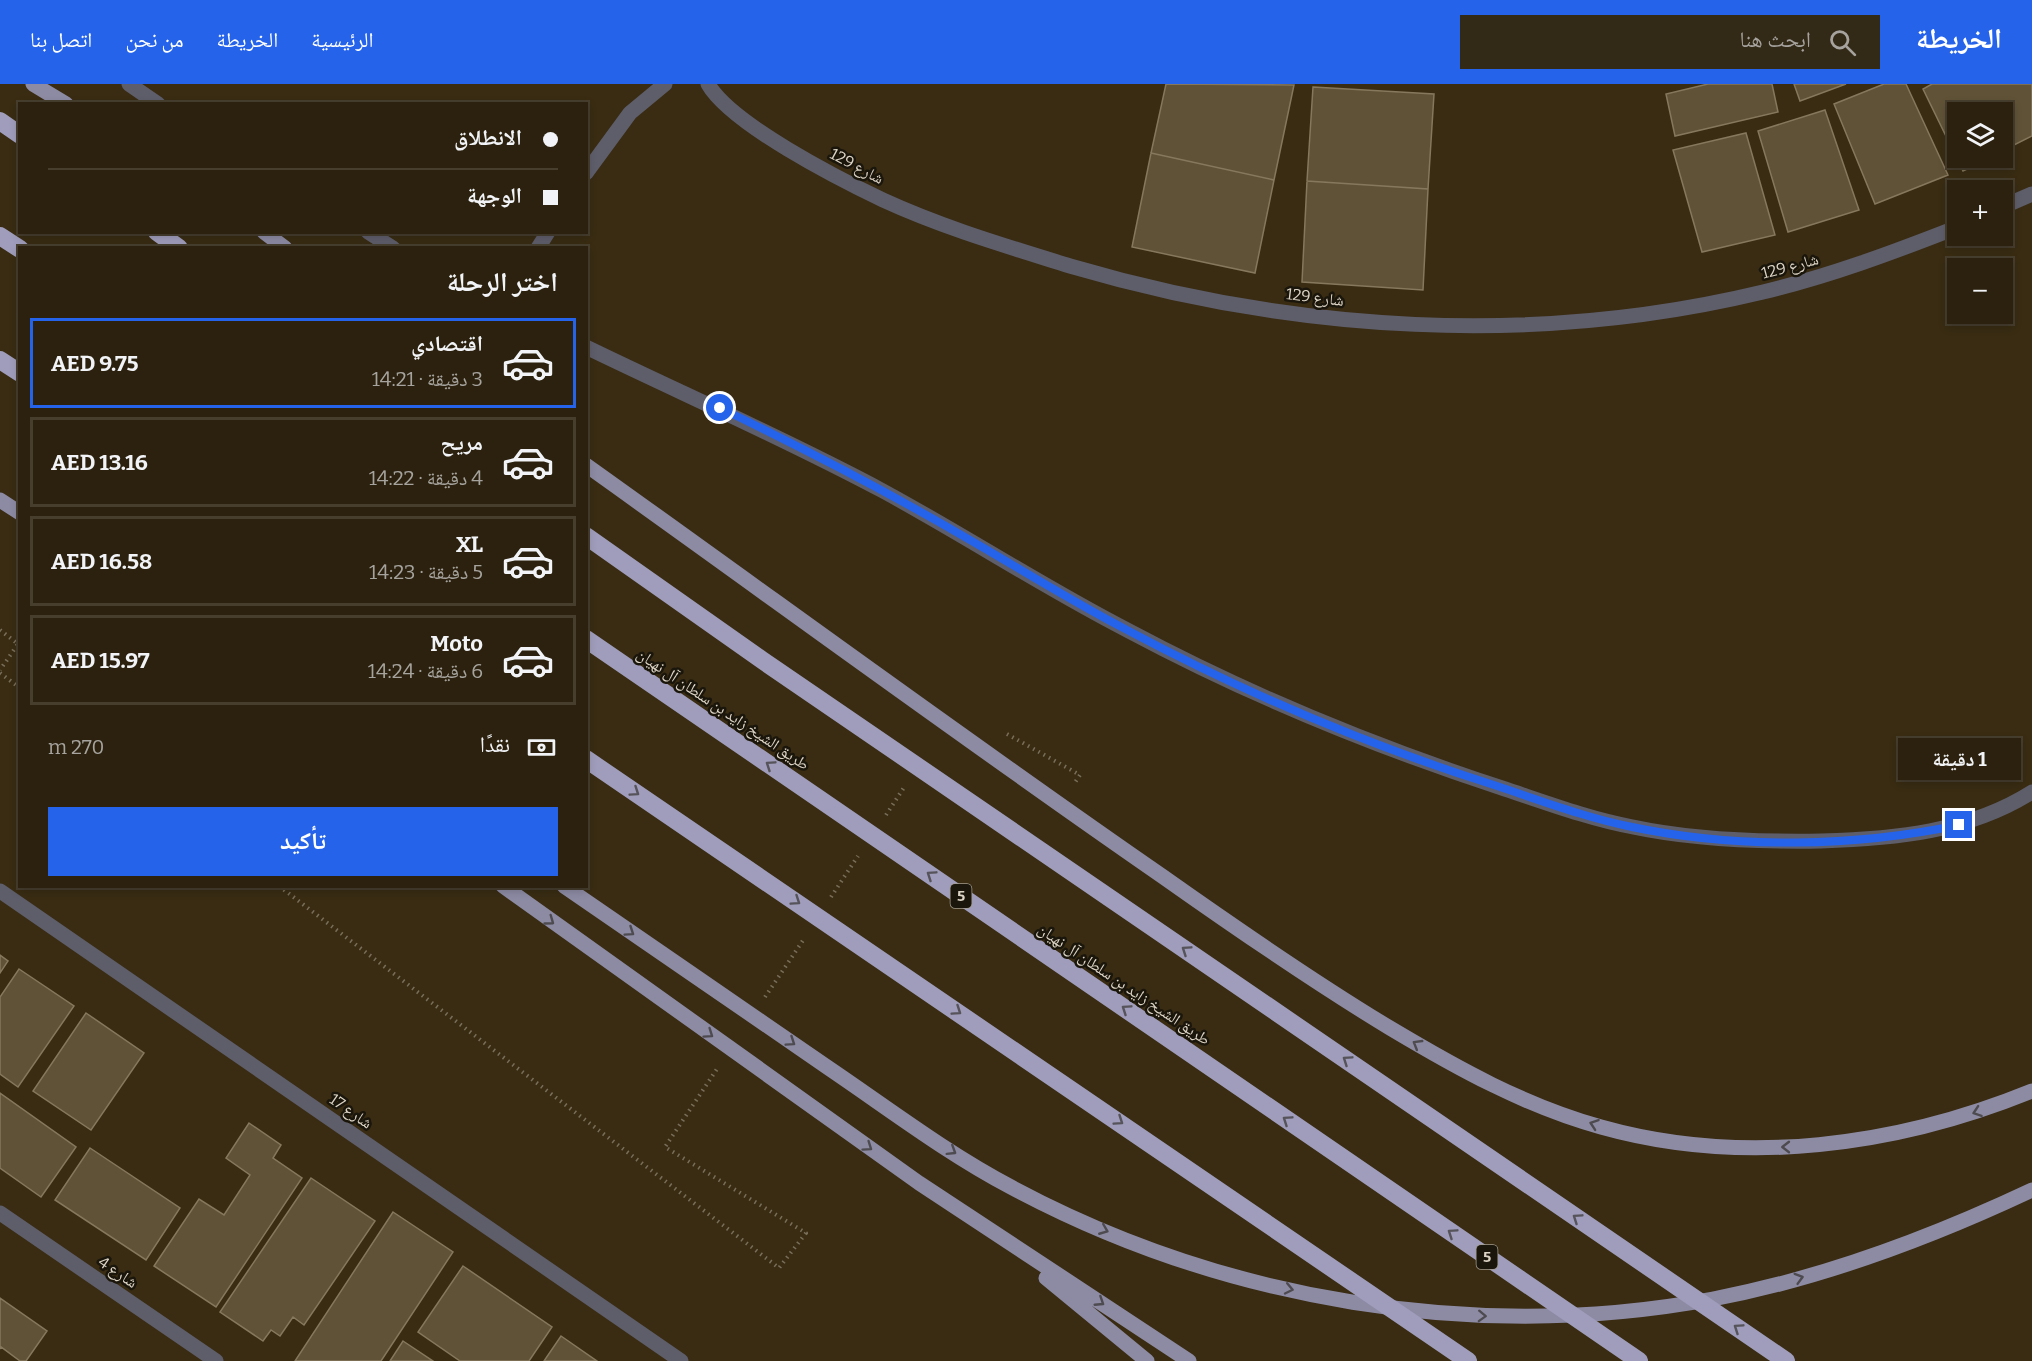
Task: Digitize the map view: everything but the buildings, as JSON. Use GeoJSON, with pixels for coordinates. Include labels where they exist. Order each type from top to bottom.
{"type":"FeatureCollection","features":[{"type":"Feature","properties":{"kind":"highway"},"geometry":{"type":"LineString","coordinates":[[0,121],[18,134]]}},
{"type":"Feature","properties":{"kind":"highway"},"geometry":{"type":"LineString","coordinates":[[160,234],[176,246]]}},
{"type":"Feature","properties":{"kind":"highway"},"geometry":{"type":"LineString","coordinates":[[0,236],[18,248]]}},
{"type":"Feature","properties":{"kind":"highway"},"geometry":{"type":"LineString","coordinates":[[0,360],[18,372]]}},
{"type":"Feature","properties":{"kind":"highway"},"geometry":{"type":"LineString","coordinates":[[588,537],[762,660],[1761,1343],[1784,1361]]}},
{"type":"Feature","properties":{"kind":"highway","name":"طريق الشيخ زايد بن سلطان آل نهيان"},"geometry":{"type":"LineString","coordinates":[[588,640],[1639,1361]]}},
{"type":"Feature","properties":{"kind":"highway"},"geometry":{"type":"LineString","coordinates":[[588,760],[1468,1361]]}},
{"type":"Feature","properties":{"kind":"main road"},"geometry":{"type":"LineString","coordinates":[[33,84],[63,102]]}},
{"type":"Feature","properties":{"kind":"main road"},"geometry":{"type":"LineString","coordinates":[[267,234],[282,246]]}},
{"type":"Feature","properties":{"kind":"main road"},"geometry":{"type":"LineString","coordinates":[[588,466],[1061,806],[1248,936],[1352,1005],[1463,1071],[1518,1097],[1600,1127],[1665,1140],[1725,1146],[1794,1148],[1908,1132],[1961,1118],[2032,1091]]}},
{"type":"Feature","properties":{"kind":"main road"},"geometry":{"type":"LineString","coordinates":[[0,500],[18,512]]}},
{"type":"Feature","properties":{"kind":"main road"},"geometry":{"type":"LineString","coordinates":[[506,888],[846,1131],[989,1230],[1189,1361]]}},
{"type":"Feature","properties":{"kind":"main road"},"geometry":{"type":"LineString","coordinates":[[567,888],[929,1137],[1007,1185],[1050,1207],[1169,1254],[1280,1287],[1404,1310],[1531,1317],[1658,1308],[1777,1284],[1903,1246],[2032,1190]]}},
{"type":"Feature","properties":{"kind":"main road"},"geometry":{"type":"LineString","coordinates":[[989,1230],[1147,1361]]}},
{"type":"Feature","properties":{"kind":"street"},"geometry":{"type":"LineString","coordinates":[[129,84],[155,102]]}},
{"type":"Feature","properties":{"kind":"street"},"geometry":{"type":"LineString","coordinates":[[588,170],[630,112],[665,84]]}},
{"type":"Feature","properties":{"kind":"street","name":"شارع 129"},"geometry":{"type":"LineString","coordinates":[[708,84],[725,105],[772,138],[861,189],[917,215],[975,237],[1110,277],[1199,297],[1310,316],[1466,327],[1543,325],[1620,318],[1696,306],[1775,289],[1852,266],[1947,231]]}},
{"type":"Feature","properties":{"kind":"street"},"geometry":{"type":"LineString","coordinates":[[2013,202],[2032,194]]}},
{"type":"Feature","properties":{"kind":"street"},"geometry":{"type":"LineString","coordinates":[[371,234],[390,246]]}},
{"type":"Feature","properties":{"kind":"street"},"geometry":{"type":"LineString","coordinates":[[588,347],[793,444],[960,534],[1129,632],[1211,672],[1380,745],[1546,803],[1631,827],[1683,835],[1746,840],[1829,841],[1903,835],[1959,825],[1991,814],[2032,792]]}},
{"type":"Feature","properties":{"kind":"street","name":"شارع 17"},"geometry":{"type":"LineString","coordinates":[[0,891],[681,1361]]}},
{"type":"Feature","properties":{"kind":"street","name":"شارع 4"},"geometry":{"type":"LineString","coordinates":[[0,1213],[216,1361]]}},
{"type":"Feature","properties":{"kind":"path"},"geometry":{"type":"LineString","coordinates":[[0,630],[18,644],[0,672],[18,686]]}},
{"type":"Feature","properties":{"kind":"path"},"geometry":{"type":"LineString","coordinates":[[998,730],[1080,775]]}},
{"type":"Feature","properties":{"kind":"path"},"geometry":{"type":"LineString","coordinates":[[282,888],[779,1268],[806,1233],[665,1147]]}},
{"type":"Feature","properties":{"kind":"route"},"geometry":{"type":"LineString","coordinates":[[720,408],[882,491],[1129,632],[1191,662],[1295,711],[1380,745],[1546,803],[1631,827],[1683,835],[1735,839],[1788,841],[1891,837],[1959,825]]}}]}
